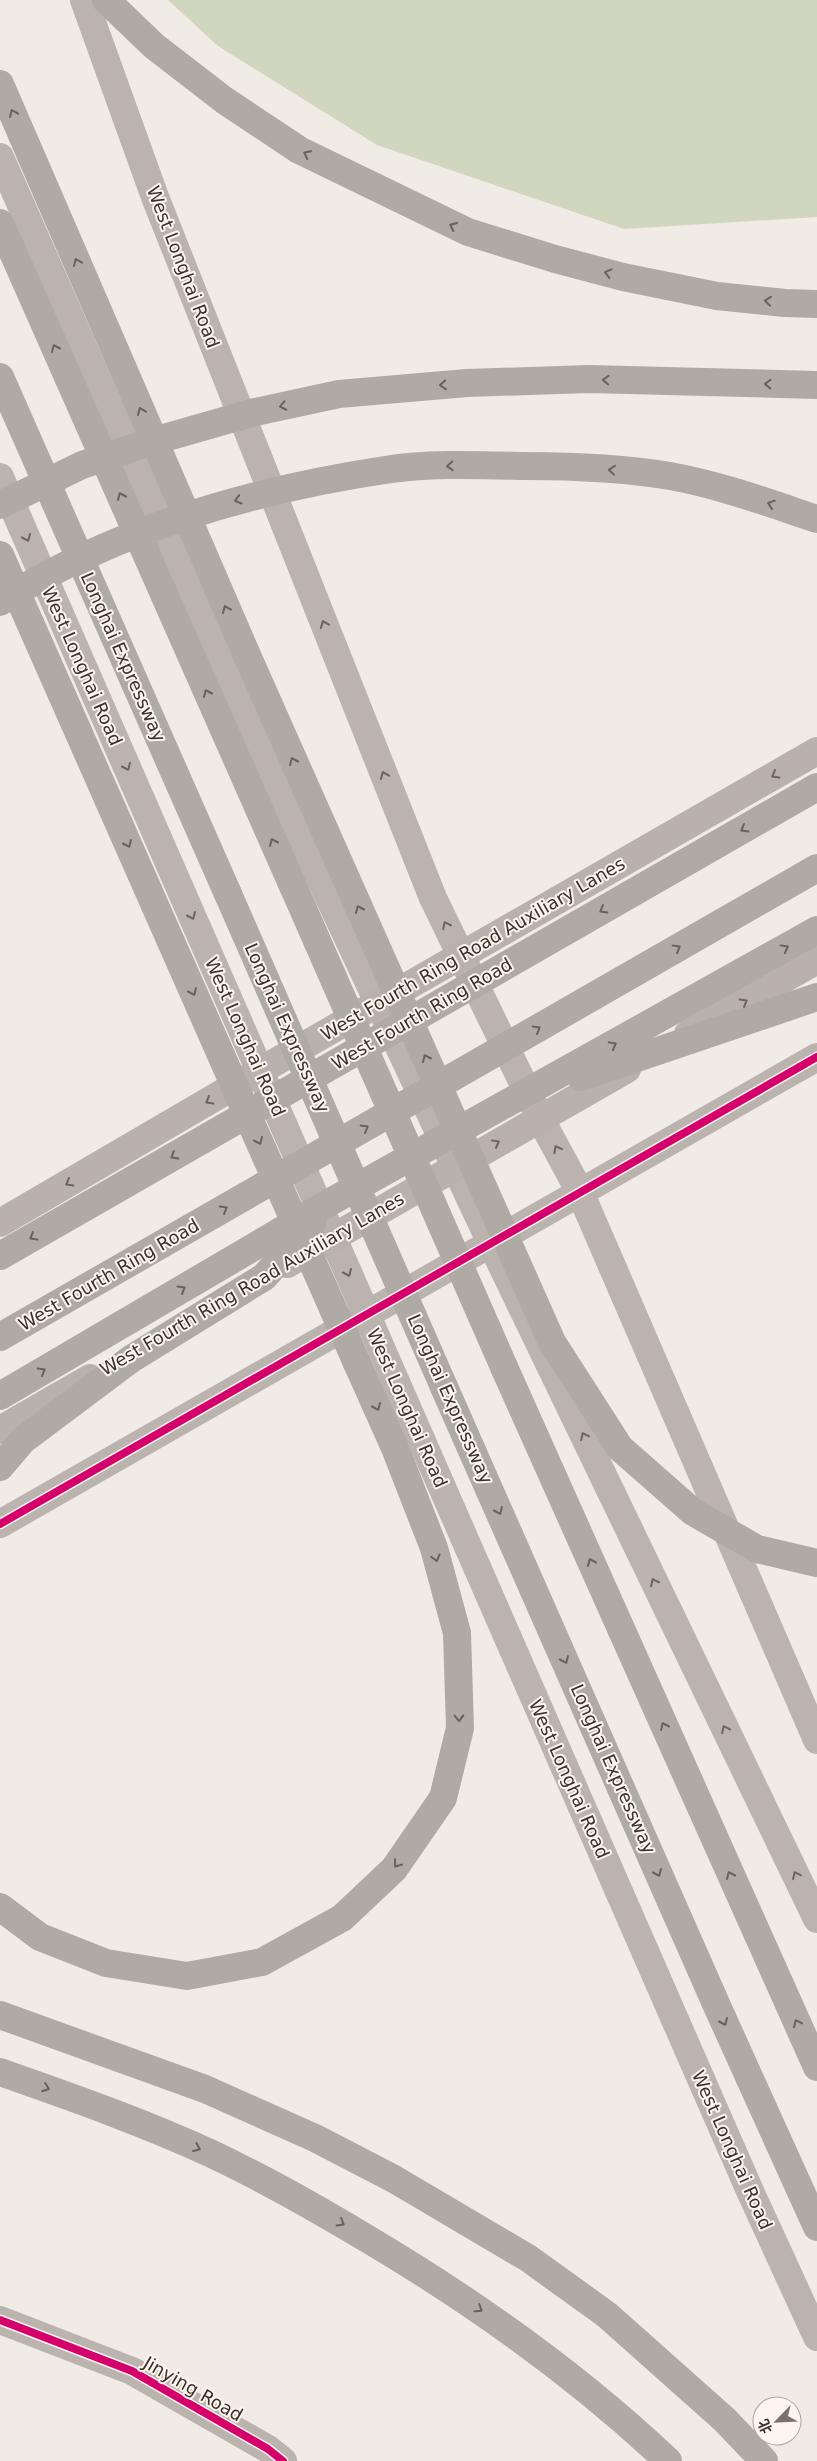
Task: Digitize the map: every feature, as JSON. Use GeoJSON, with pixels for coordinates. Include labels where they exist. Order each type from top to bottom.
{"type":"FeatureCollection","features":[{"type":"Feature","properties":{"kind":"highway"},"geometry":{"type":"LineString","coordinates":[[106,0],[154,46],[224,100],[299,150],[468,232],[555,259],[623,277],[717,296],[817,304]]}},
{"type":"Feature","properties":{"kind":"highway"},"geometry":{"type":"LineString","coordinates":[[0,84],[246,654],[552,1342],[620,1448],[693,1512],[757,1549],[817,1563]]}},
{"type":"Feature","properties":{"kind":"highway"},"geometry":{"type":"LineString","coordinates":[[0,223],[500,1358],[817,2068]]}},
{"type":"Feature","properties":{"kind":"highway","name":"Longhai Expressway"},"geometry":{"type":"LineString","coordinates":[[0,377],[717,2006],[817,2227]]}},
{"type":"Feature","properties":{"kind":"highway"},"geometry":{"type":"LineString","coordinates":[[0,505],[82,465],[150,442],[255,412],[339,394],[467,383],[589,379],[817,385]]}},
{"type":"Feature","properties":{"kind":"highway"},"geometry":{"type":"LineString","coordinates":[[0,602],[103,548],[175,520],[249,496],[386,469],[469,465],[575,466],[670,476],[741,494],[817,519]]}},
{"type":"Feature","properties":{"kind":"highway"},"geometry":{"type":"LineString","coordinates":[[0,554],[398,1457],[434,1548],[457,1633],[460,1728],[444,1798],[394,1869],[342,1918],[262,1962],[187,1976],[106,1963],[40,1937],[0,1907]]}},
{"type":"Feature","properties":{"kind":"highway","name":"West Fourth Ring Road"},"geometry":{"type":"LineString","coordinates":[[0,1256],[817,787]]}},
{"type":"Feature","properties":{"kind":"highway","name":"West Fourth Ring Road"},"geometry":{"type":"LineString","coordinates":[[0,1338],[817,868]]}},
{"type":"Feature","properties":{"kind":"highway"},"geometry":{"type":"LineString","coordinates":[[0,1396],[332,1201],[817,930]]}},
{"type":"Feature","properties":{"kind":"highway"},"geometry":{"type":"LineString","coordinates":[[522,1096],[817,998]]}},
{"type":"Feature","properties":{"kind":"highway"},"geometry":{"type":"LineString","coordinates":[[0,1467],[24,1440],[131,1359],[264,1277],[332,1201]]}},
{"type":"Feature","properties":{"kind":"highway"},"geometry":{"type":"LineString","coordinates":[[0,2015],[205,2089],[315,2138],[394,2179],[528,2258],[607,2316],[725,2420],[764,2461]]}},
{"type":"Feature","properties":{"kind":"highway"},"geometry":{"type":"LineString","coordinates":[[0,2072],[104,2109],[211,2154],[303,2200],[484,2312],[623,2418],[668,2461]]}},
{"type":"Feature","properties":{"kind":"main road","name":"West Longhai Road"},"geometry":{"type":"LineString","coordinates":[[84,0],[162,216],[433,898],[540,1118],[580,1192],[817,1740]]}},
{"type":"Feature","properties":{"kind":"main road"},"geometry":{"type":"LineString","coordinates":[[0,157],[256,742],[490,1243],[817,1919]]}},
{"type":"Feature","properties":{"kind":"main road","name":"West Longhai Road"},"geometry":{"type":"LineString","coordinates":[[0,477],[750,2191],[817,2337]]}},
{"type":"Feature","properties":{"kind":"main road","name":"West Fourth Ring Road Auxiliary Lanes"},"geometry":{"type":"LineString","coordinates":[[0,1224],[260,1071],[817,751]]}},
{"type":"Feature","properties":{"kind":"main road","name":"West Fourth Ring Road Auxiliary Lanes"},"geometry":{"type":"LineString","coordinates":[[0,1430],[454,1166],[817,960]]}},
{"type":"Feature","properties":{"kind":"main road"},"geometry":{"type":"LineString","coordinates":[[0,1524],[817,1057]]}},
{"type":"Feature","properties":{"kind":"main road","name":"Jinying Road"},"geometry":{"type":"LineString","coordinates":[[0,2320],[132,2371],[268,2449],[283,2461]]}},
{"type":"Feature","properties":{"kind":"green space"},"geometry":{"type":"Polygon","coordinates":[[[168,0],[817,0],[817,217],[624,229],[377,145],[218,46],[168,0]]]}},
{"type":"Feature","properties":{"kind":"cycle path"},"geometry":{"type":"LineString","coordinates":[[0,1524],[817,1057]]}},
{"type":"Feature","properties":{"kind":"cycle path"},"geometry":{"type":"LineString","coordinates":[[0,2320],[132,2371],[268,2449],[283,2461]]}}]}
